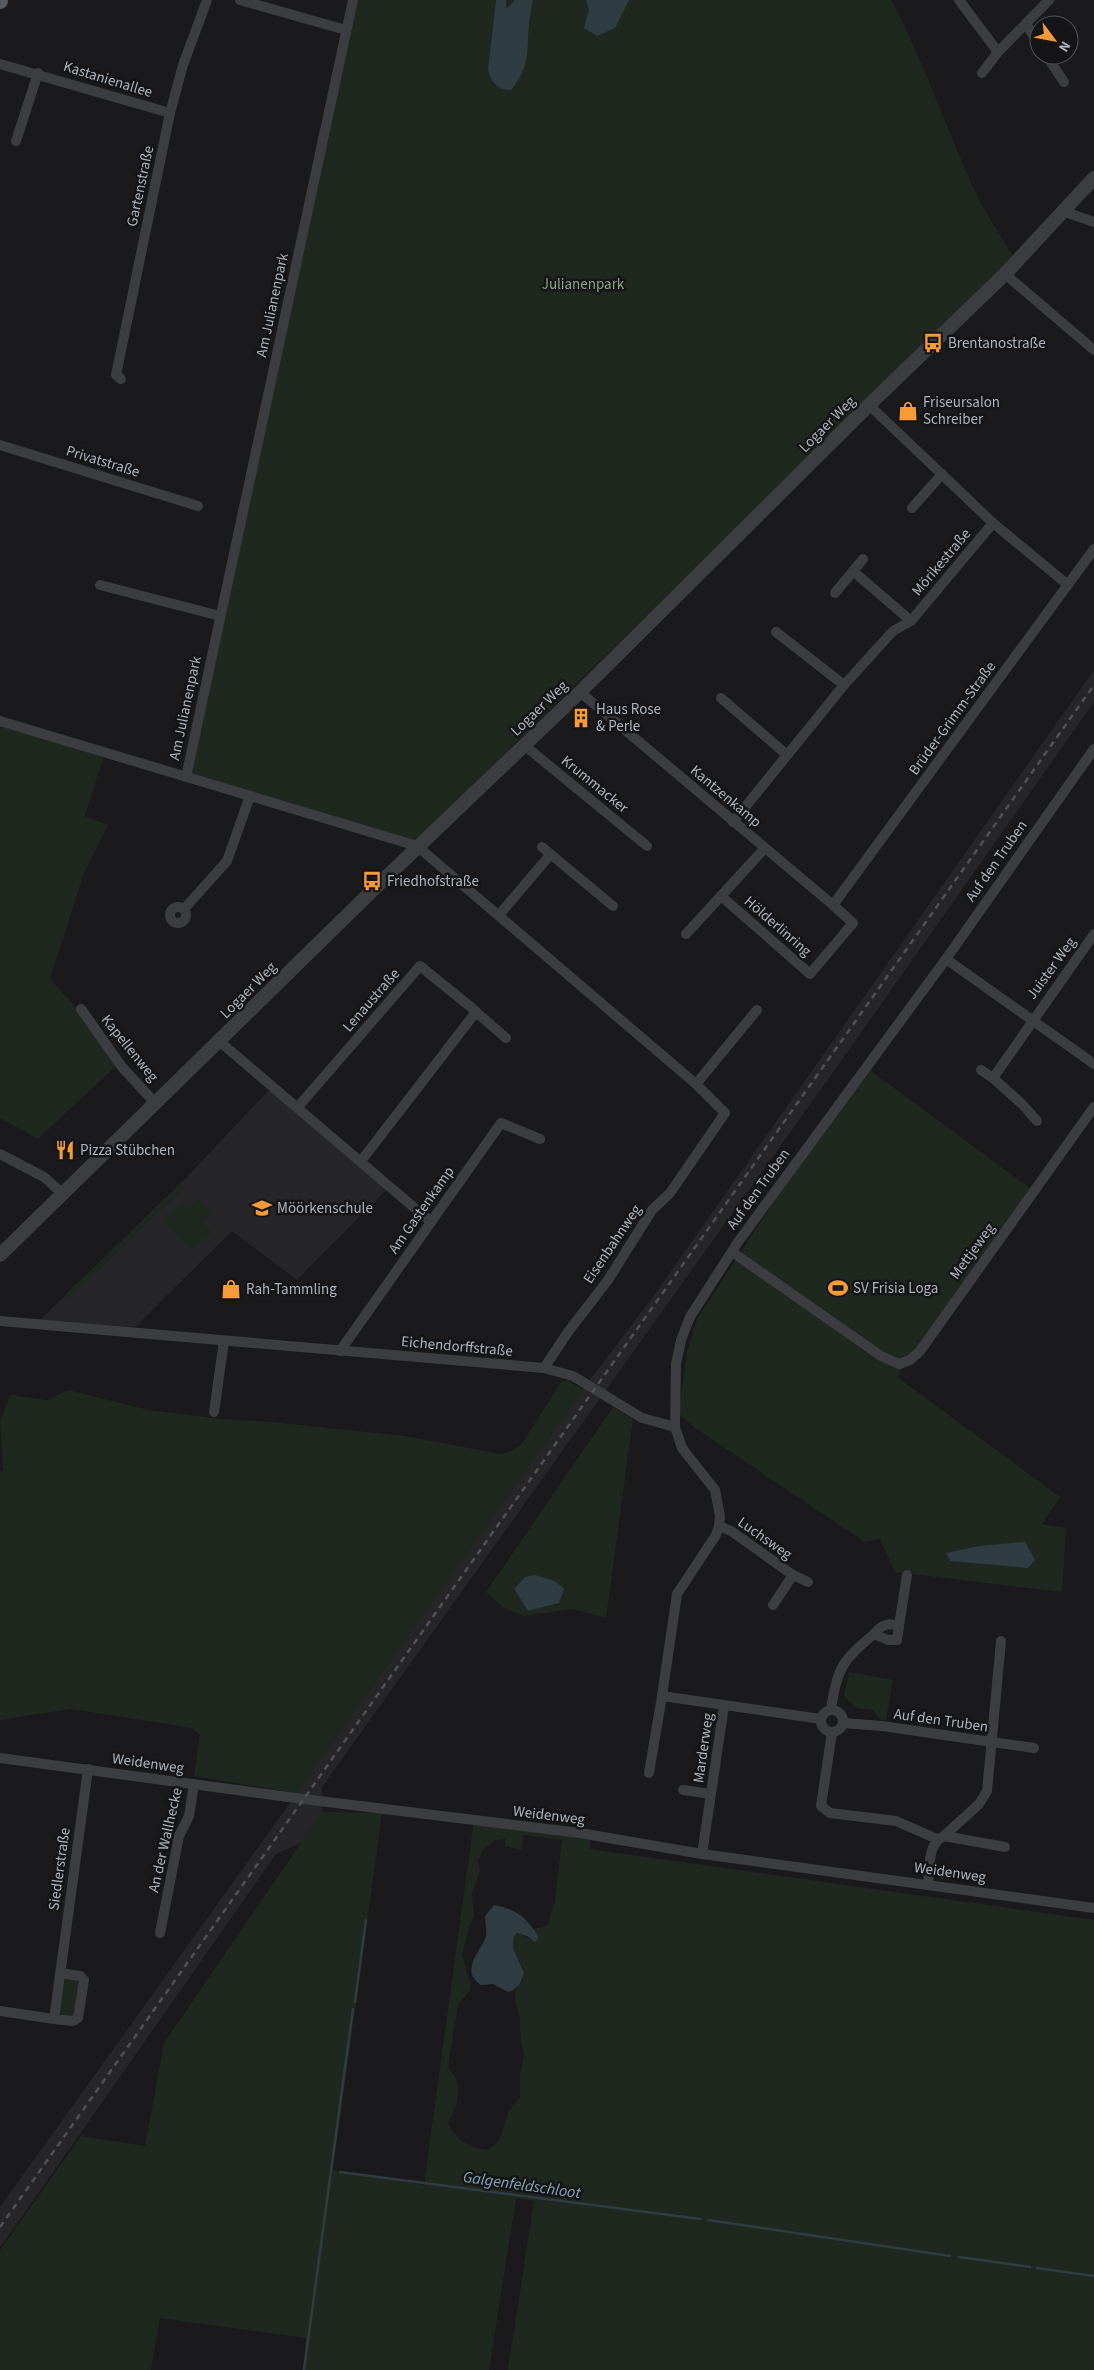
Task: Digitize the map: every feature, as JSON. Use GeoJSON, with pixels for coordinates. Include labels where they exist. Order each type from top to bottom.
{"type":"FeatureCollection","features":[{"type":"Feature","properties":{"kind":"street","name":"Gartenstraße"},"geometry":{"type":"LineString","coordinates":[[121,380],[116,375],[170,113],[183,66],[207,0]]}},
{"type":"Feature","properties":{"kind":"street"},"geometry":{"type":"LineString","coordinates":[[240,0],[346,30]]}},
{"type":"Feature","properties":{"kind":"street","name":"Am Julianenpark"},"geometry":{"type":"LineString","coordinates":[[186,777],[353,0]]}},
{"type":"Feature","properties":{"kind":"street"},"geometry":{"type":"LineString","coordinates":[[959,0],[998,52]]}},
{"type":"Feature","properties":{"kind":"street"},"geometry":{"type":"LineString","coordinates":[[982,73],[998,52],[1049,0]]}},
{"type":"Feature","properties":{"kind":"street"},"geometry":{"type":"LineString","coordinates":[[1026,24],[1029,29]]}},
{"type":"Feature","properties":{"kind":"street","name":"Kastanienallee"},"geometry":{"type":"LineString","coordinates":[[0,64],[170,113]]}},
{"type":"Feature","properties":{"kind":"street"},"geometry":{"type":"LineString","coordinates":[[1053,65],[1064,82]]}},
{"type":"Feature","properties":{"kind":"street"},"geometry":{"type":"LineString","coordinates":[[16,140],[38,74]]}},
{"type":"Feature","properties":{"kind":"street","name":"Logaer Weg"},"geometry":{"type":"LineString","coordinates":[[0,1255],[418,846],[580,692],[869,405],[1005,274],[1065,212],[1094,178]]}},
{"type":"Feature","properties":{"kind":"street"},"geometry":{"type":"LineString","coordinates":[[1065,212],[1094,222]]}},
{"type":"Feature","properties":{"kind":"street"},"geometry":{"type":"LineString","coordinates":[[1005,274],[1094,350]]}},
{"type":"Feature","properties":{"kind":"street"},"geometry":{"type":"LineString","coordinates":[[869,405],[993,523],[1068,585]]}},
{"type":"Feature","properties":{"kind":"street","name":"Privatstraße"},"geometry":{"type":"LineString","coordinates":[[0,444],[198,506]]}},
{"type":"Feature","properties":{"kind":"street"},"geometry":{"type":"LineString","coordinates":[[912,508],[942,474]]}},
{"type":"Feature","properties":{"kind":"street","name":"Mörikestraße"},"geometry":{"type":"LineString","coordinates":[[733,822],[844,686],[893,631],[911,621],[993,523]]}},
{"type":"Feature","properties":{"kind":"street","name":"Brüder-Grimm-Straße"},"geometry":{"type":"LineString","coordinates":[[833,905],[1094,549]]}},
{"type":"Feature","properties":{"kind":"street"},"geometry":{"type":"LineString","coordinates":[[835,593],[863,559]]}},
{"type":"Feature","properties":{"kind":"street"},"geometry":{"type":"LineString","coordinates":[[853,571],[911,621]]}},
{"type":"Feature","properties":{"kind":"street"},"geometry":{"type":"LineString","coordinates":[[100,585],[220,616]]}},
{"type":"Feature","properties":{"kind":"street"},"geometry":{"type":"LineString","coordinates":[[776,632],[844,686]]}},
{"type":"Feature","properties":{"kind":"street","name":"Kantzenkamp"},"geometry":{"type":"LineString","coordinates":[[580,692],[833,905],[853,924]]}},
{"type":"Feature","properties":{"kind":"street"},"geometry":{"type":"LineString","coordinates":[[721,698],[787,754]]}},
{"type":"Feature","properties":{"kind":"street"},"geometry":{"type":"LineString","coordinates":[[0,721],[418,846],[696,1084],[757,1010]]}},
{"type":"Feature","properties":{"kind":"street","name":"Krummacker"},"geometry":{"type":"LineString","coordinates":[[524,745],[647,846]]}},
{"type":"Feature","properties":{"kind":"street","name":"Auf den Truben"},"geometry":{"type":"LineString","coordinates":[[719,1526],[720,1516],[715,1490],[682,1448],[675,1427],[675,1382],[681,1340],[696,1307],[732,1252],[811,1140],[946,959],[1094,750]]}},
{"type":"Feature","properties":{"kind":"street"},"geometry":{"type":"LineString","coordinates":[[184,909],[227,861],[250,796]]}},
{"type":"Feature","properties":{"kind":"street","name":"Hölderlinring"},"geometry":{"type":"LineString","coordinates":[[686,934],[765,848]]}},
{"type":"Feature","properties":{"kind":"street"},"geometry":{"type":"LineString","coordinates":[[499,915],[546,851],[613,906]]}},
{"type":"Feature","properties":{"kind":"street","name":"Hölderlinring"},"geometry":{"type":"LineString","coordinates":[[721,896],[810,974],[853,924]]}},
{"type":"Feature","properties":{"kind":"street","name":"Juister Weg"},"geometry":{"type":"LineString","coordinates":[[993,1078],[1094,934]]}},
{"type":"Feature","properties":{"kind":"street"},"geometry":{"type":"LineString","coordinates":[[946,959],[1094,1064]]}},
{"type":"Feature","properties":{"kind":"street","name":"Lenaustraße"},"geometry":{"type":"LineString","coordinates":[[297,1108],[420,966],[506,1038]]}},
{"type":"Feature","properties":{"kind":"street","name":"Kapellenweg"},"geometry":{"type":"LineString","coordinates":[[80,1009],[122,1067],[156,1104]]}},
{"type":"Feature","properties":{"kind":"street"},"geometry":{"type":"LineString","coordinates":[[361,1161],[476,1012]]}},
{"type":"Feature","properties":{"kind":"street"},"geometry":{"type":"LineString","coordinates":[[219,1041],[431,1222]]}},
{"type":"Feature","properties":{"kind":"street"},"geometry":{"type":"LineString","coordinates":[[981,1070],[993,1078],[1022,1104],[1037,1121]]}},
{"type":"Feature","properties":{"kind":"street","name":"Eisenbahnweg"},"geometry":{"type":"LineString","coordinates":[[544,1368],[568,1332],[608,1280],[652,1210],[670,1193],[725,1113],[696,1084]]}},
{"type":"Feature","properties":{"kind":"street","name":"Mettjeweg"},"geometry":{"type":"LineString","coordinates":[[732,1252],[880,1356],[899,1364],[910,1360],[920,1351],[1094,1107]]}},
{"type":"Feature","properties":{"kind":"street","name":"Am Gastenkamp"},"geometry":{"type":"LineString","coordinates":[[340,1351],[501,1123],[540,1140]]}},
{"type":"Feature","properties":{"kind":"street"},"geometry":{"type":"LineString","coordinates":[[0,1154],[44,1177],[63,1194]]}},
{"type":"Feature","properties":{"kind":"street","name":"Eichendorffstraße"},"geometry":{"type":"LineString","coordinates":[[0,1321],[544,1368],[573,1376],[642,1418],[675,1427]]}},
{"type":"Feature","properties":{"kind":"street"},"geometry":{"type":"LineString","coordinates":[[214,1412],[224,1341]]}},
{"type":"Feature","properties":{"kind":"street"},"geometry":{"type":"LineString","coordinates":[[649,1773],[677,1594],[716,1535],[719,1526]]}},
{"type":"Feature","properties":{"kind":"street","name":"Luchsweg"},"geometry":{"type":"LineString","coordinates":[[719,1526],[731,1531],[793,1575],[808,1582]]}},
{"type":"Feature","properties":{"kind":"street","name":"Luchsweg"},"geometry":{"type":"LineString","coordinates":[[773,1605],[793,1575]]}},
{"type":"Feature","properties":{"kind":"street"},"geometry":{"type":"LineString","coordinates":[[874,1634],[888,1640],[896,1640],[907,1575]]}},
{"type":"Feature","properties":{"kind":"street"},"geometry":{"type":"LineString","coordinates":[[832,1709],[840,1668],[881,1626],[890,1623],[899,1626]]}},
{"type":"Feature","properties":{"kind":"street"},"geometry":{"type":"LineString","coordinates":[[928,1884],[933,1845],[980,1804],[987,1791],[1001,1641]]}},
{"type":"Feature","properties":{"kind":"street"},"geometry":{"type":"LineString","coordinates":[[662,1696],[821,1719]]}},
{"type":"Feature","properties":{"kind":"street","name":"Marderweg"},"geometry":{"type":"LineString","coordinates":[[702,1854],[724,1706]]}},
{"type":"Feature","properties":{"kind":"street"},"geometry":{"type":"LineString","coordinates":[[832,1709],[841,1713],[843,1722],[839,1730],[832,1732],[823,1728],[821,1719],[824,1712],[832,1709]]}},
{"type":"Feature","properties":{"kind":"street","name":"Auf den Truben"},"geometry":{"type":"LineString","coordinates":[[843,1722],[1034,1748]]}},
{"type":"Feature","properties":{"kind":"street"},"geometry":{"type":"LineString","coordinates":[[832,1732],[821,1806],[824,1810],[830,1813],[896,1821],[940,1838],[1005,1847]]}},
{"type":"Feature","properties":{"kind":"street","name":"Weidenweg"},"geometry":{"type":"LineString","coordinates":[[0,1758],[580,1833],[702,1854],[1094,1908]]}},
{"type":"Feature","properties":{"kind":"street","name":"Siedlerstraße"},"geometry":{"type":"LineString","coordinates":[[54,2019],[88,1769]]}},
{"type":"Feature","properties":{"kind":"street","name":"An der Wallhecke"},"geometry":{"type":"LineString","coordinates":[[160,1933],[179,1836],[189,1816],[194,1784]]}},
{"type":"Feature","properties":{"kind":"street","name":"Marderweg"},"geometry":{"type":"LineString","coordinates":[[683,1790],[711,1794]]}},
{"type":"Feature","properties":{"kind":"street"},"geometry":{"type":"LineString","coordinates":[[0,2011],[74,2021],[78,2018],[84,1980],[80,1976],[60,1973]]}},
{"type":"Feature","properties":{"kind":"shaded area"},"geometry":{"type":"Polygon","coordinates":[[[496,0],[506,0],[506,7],[508,8],[515,0],[533,0],[526,61],[518,80],[511,90],[502,89],[496,85],[491,79],[488,70],[496,0]]]}},
{"type":"Feature","properties":{"kind":"shaded area"},"geometry":{"type":"Polygon","coordinates":[[[586,0],[629,0],[615,28],[597,36],[584,28],[589,10],[586,0]]]}},
{"type":"Feature","properties":{"kind":"shaded area"},"geometry":{"type":"Polygon","coordinates":[[[1094,670],[1094,702],[839,1064],[322,1787],[322,1812],[301,1843],[276,1854],[0,2248],[0,2207],[297,1793],[583,1389],[652,1298],[1094,670]]]}},
{"type":"Feature","properties":{"kind":"shaded area","name":"Möörkenschule"},"geometry":{"type":"Polygon","coordinates":[[[272,1087],[390,1186],[297,1280],[232,1231],[135,1327],[39,1321],[186,1178],[272,1087]]]}},
{"type":"Feature","properties":{"kind":"shaded area"},"geometry":{"type":"Polygon","coordinates":[[[1025,1542],[1035,1560],[1028,1568],[950,1561],[946,1553],[979,1546],[1025,1542]]]}},
{"type":"Feature","properties":{"kind":"shaded area"},"geometry":{"type":"Polygon","coordinates":[[[535,1575],[555,1581],[564,1589],[559,1603],[528,1611],[514,1589],[525,1577],[535,1575]]]}},
{"type":"Feature","properties":{"kind":"shaded area"},"geometry":{"type":"Polygon","coordinates":[[[494,1905],[509,1909],[521,1916],[539,1938],[535,1942],[527,1936],[517,1933],[514,1936],[513,1948],[524,1973],[520,1984],[508,1992],[493,1984],[481,1985],[474,1979],[472,1973],[474,1960],[486,1936],[485,1916],[494,1905]]]}},
{"type":"Feature","properties":{"kind":"green space","name":"Julianenpark"},"geometry":{"type":"Polygon","coordinates":[[[354,0],[891,0],[914,46],[974,189],[1014,258],[414,842],[190,774],[354,0]]]}},
{"type":"Feature","properties":{"kind":"green space"},"geometry":{"type":"Polygon","coordinates":[[[0,726],[104,755],[85,816],[108,825],[84,873],[50,979],[77,1009],[117,1065],[38,1139],[0,1118],[0,726]]]}},
{"type":"Feature","properties":{"kind":"green space","name":"SV Frisia Loga"},"geometry":{"type":"Polygon","coordinates":[[[867,1068],[1030,1188],[897,1377],[1060,1497],[1042,1524],[1066,1528],[1062,1592],[895,1572],[880,1539],[865,1542],[695,1428],[679,1414],[687,1353],[697,1319],[812,1144],[867,1068]]]}},
{"type":"Feature","properties":{"kind":"green space"},"geometry":{"type":"Polygon","coordinates":[[[182,1184],[185,1188],[69,1299],[65,1295],[182,1184]]]}},
{"type":"Feature","properties":{"kind":"green space"},"geometry":{"type":"Polygon","coordinates":[[[198,1198],[213,1213],[203,1223],[212,1232],[192,1251],[162,1221],[182,1202],[188,1208],[198,1198]]]}},
{"type":"Feature","properties":{"kind":"green space"},"geometry":{"type":"Polygon","coordinates":[[[562,1381],[568,1381],[583,1389],[297,1793],[194,1776],[200,1735],[192,1728],[71,1709],[0,1720],[0,1471],[3,1471],[0,1421],[10,1395],[47,1400],[68,1390],[149,1410],[221,1419],[272,1422],[404,1436],[501,1454],[512,1451],[521,1445],[562,1381]]]}},
{"type":"Feature","properties":{"kind":"green space"},"geometry":{"type":"Polygon","coordinates":[[[613,1407],[633,1419],[606,1618],[573,1609],[524,1616],[504,1608],[486,1592],[613,1407]],[[514,1589],[528,1611],[559,1603],[514,1589]]]}},
{"type":"Feature","properties":{"kind":"green space"},"geometry":{"type":"Polygon","coordinates":[[[849,1672],[893,1680],[886,1720],[880,1720],[873,1710],[856,1708],[844,1696],[849,1672]]]}},
{"type":"Feature","properties":{"kind":"green space"},"geometry":{"type":"Polygon","coordinates":[[[322,1812],[382,1813],[333,2170],[424,2185],[474,1820],[591,1835],[589,1849],[1094,1920],[1094,2370],[508,2370],[534,2201],[516,2198],[489,2370],[303,2370],[306,2338],[160,2318],[151,2370],[0,2370],[0,2250],[81,2136],[145,2146],[164,2043],[322,1812]],[[523,1835],[521,1850],[505,1846],[505,1838],[494,1841],[483,1849],[478,1861],[480,1871],[472,1894],[474,1916],[469,1927],[462,1955],[470,1982],[470,1990],[458,2005],[448,2067],[457,2082],[458,2094],[456,2106],[448,2122],[458,2138],[468,2145],[480,2149],[487,2150],[495,2145],[501,2136],[509,2111],[520,2097],[520,2075],[524,2054],[521,2042],[520,2019],[515,1999],[516,1989],[522,1982],[522,1967],[513,1948],[515,1935],[519,1933],[534,1941],[539,1938],[533,1929],[547,1926],[555,1901],[562,1840],[523,1835]]]}},
{"type":"Feature","properties":{"kind":"green space"},"geometry":{"type":"Polygon","coordinates":[[[67,1977],[79,1980],[74,2014],[69,2017],[59,2013],[63,1980],[67,1977]]]}},
{"type":"Feature","properties":{"kind":"waterway"},"geometry":{"type":"LineString","coordinates":[[355,2002],[366,1920]]}},
{"type":"Feature","properties":{"kind":"waterway","name":"Galgenfeldschloot"},"geometry":{"type":"LineString","coordinates":[[304,2370],[353,2009]]}},
{"type":"Feature","properties":{"kind":"waterway","name":"Galgenfeldschloot"},"geometry":{"type":"LineString","coordinates":[[340,2172],[700,2219]]}},
{"type":"Feature","properties":{"kind":"waterway","name":"Galgenfeldschloot"},"geometry":{"type":"LineString","coordinates":[[708,2220],[950,2256]]}},
{"type":"Feature","properties":{"kind":"waterway","name":"Galgenfeldschloot"},"geometry":{"type":"LineString","coordinates":[[959,2257],[1030,2267]]}},
{"type":"Feature","properties":{"kind":"waterway","name":"Galgenfeldschloot"},"geometry":{"type":"LineString","coordinates":[[1037,2268],[1094,2276]]}},
{"type":"Feature","properties":{"kind":"railway"},"geometry":{"type":"LineString","coordinates":[[0,2227],[1094,685]]}},
{"type":"Feature","properties":{"kind":"place","name":"Brentanostraße"},"geometry":{"type":"Point","coordinates":[933,343]}},
{"type":"Feature","properties":{"kind":"place","name":"Friseursalon Schreiber"},"geometry":{"type":"Point","coordinates":[908,411]}},
{"type":"Feature","properties":{"kind":"place","name":"Haus Rose & Perle"},"geometry":{"type":"Point","coordinates":[581,718]}},
{"type":"Feature","properties":{"kind":"place","name":"Friedhofstraße"},"geometry":{"type":"Point","coordinates":[372,881]}},
{"type":"Feature","properties":{"kind":"place","name":"Pizza Stübchen"},"geometry":{"type":"Point","coordinates":[65,1150]}},
{"type":"Feature","properties":{"kind":"place","name":"Möörkenschule"},"geometry":{"type":"Point","coordinates":[262,1208]}},
{"type":"Feature","properties":{"kind":"place","name":"SV Frisia Loga"},"geometry":{"type":"Point","coordinates":[838,1288]}},
{"type":"Feature","properties":{"kind":"place","name":"Rah-Tammling"},"geometry":{"type":"Point","coordinates":[231,1289]}}]}
